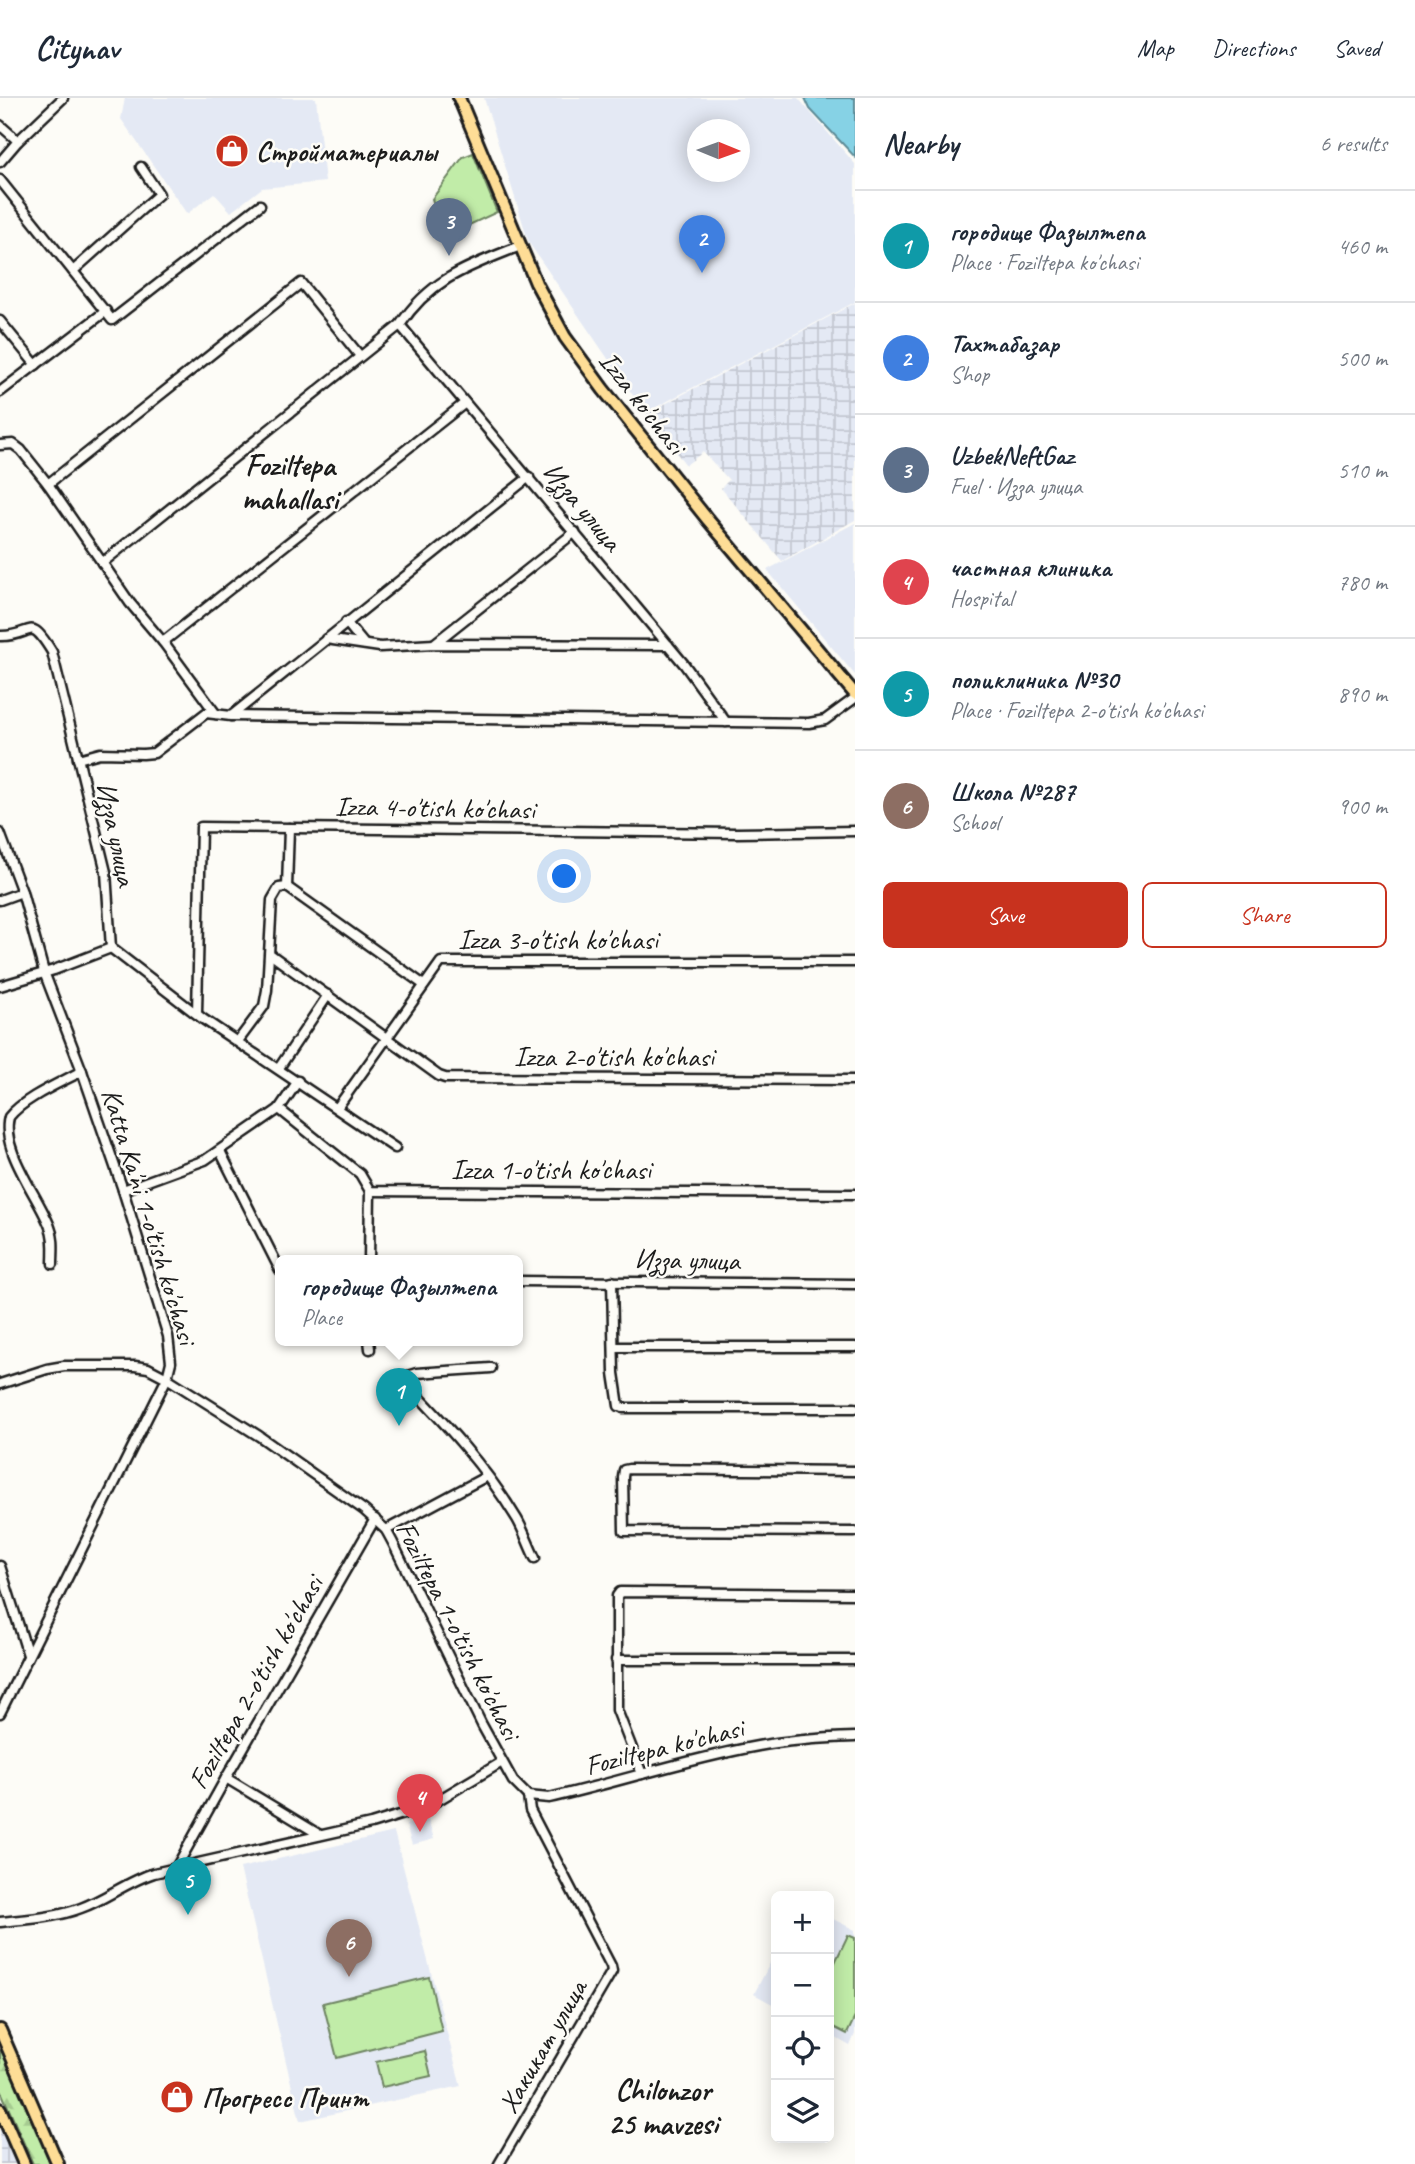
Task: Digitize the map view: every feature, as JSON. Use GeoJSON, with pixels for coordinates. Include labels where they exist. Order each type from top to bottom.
{"type":"FeatureCollection","features":[{"type":"Feature","properties":{"kind":"main road","name":"Izza ko'chasi"},"geometry":{"type":"LineString","coordinates":[[459,98],[544,302],[578,356],[750,571],[855,696]]}},
{"type":"Feature","properties":{"kind":"main road"},"geometry":{"type":"LineString","coordinates":[[0,2030],[58,2164]]}},
{"type":"Feature","properties":{"kind":"main road"},"geometry":{"type":"LineString","coordinates":[[0,2109],[24,2164]]}},
{"type":"Feature","properties":{"kind":"street"},"geometry":{"type":"LineString","coordinates":[[0,162],[62,98]]}},
{"type":"Feature","properties":{"kind":"street"},"geometry":{"type":"LineString","coordinates":[[0,125],[18,141]]}},
{"type":"Feature","properties":{"kind":"street"},"geometry":{"type":"LineString","coordinates":[[73,271],[159,194],[141,167]]}},
{"type":"Feature","properties":{"kind":"street"},"geometry":{"type":"LineString","coordinates":[[0,180],[112,320],[260,205]]}},
{"type":"Feature","properties":{"kind":"street"},"geometry":{"type":"LineString","coordinates":[[102,563],[400,325],[414,304],[436,286],[464,269],[520,246]]}},
{"type":"Feature","properties":{"kind":"street"},"geometry":{"type":"LineString","coordinates":[[48,484],[301,283],[360,356]]}},
{"type":"Feature","properties":{"kind":"street"},"geometry":{"type":"LineString","coordinates":[[0,392],[106,311]]}},
{"type":"Feature","properties":{"kind":"street"},"geometry":{"type":"LineString","coordinates":[[0,321],[36,365]]}},
{"type":"Feature","properties":{"kind":"street","name":"Изза улица"},"geometry":{"type":"LineString","coordinates":[[400,325],[668,645],[726,722]]}},
{"type":"Feature","properties":{"kind":"street"},"geometry":{"type":"LineString","coordinates":[[163,642],[465,403]]}},
{"type":"Feature","properties":{"kind":"street"},"geometry":{"type":"LineString","coordinates":[[0,445],[13,444],[48,484],[130,603],[163,642],[216,714]]}},
{"type":"Feature","properties":{"kind":"street"},"geometry":{"type":"LineString","coordinates":[[231,716],[528,477]]}},
{"type":"Feature","properties":{"kind":"street"},"geometry":{"type":"LineString","coordinates":[[434,644],[575,532]]}},
{"type":"Feature","properties":{"kind":"street"},"geometry":{"type":"LineString","coordinates":[[346,622],[364,645]]}},
{"type":"Feature","properties":{"kind":"street","name":"Изза улица"},"geometry":{"type":"LineString","coordinates":[[0,636],[33,629],[38,631],[52,652],[106,872],[111,948]]}},
{"type":"Feature","properties":{"kind":"street"},"geometry":{"type":"LineString","coordinates":[[326,639],[380,647],[434,644],[668,645]]}},
{"type":"Feature","properties":{"kind":"street"},"geometry":{"type":"LineString","coordinates":[[78,759],[100,753],[154,752],[206,713],[231,716],[809,723],[825,720],[855,696]]}},
{"type":"Feature","properties":{"kind":"street","name":"Izza 4-o'tish ko'chasi"},"geometry":{"type":"LineString","coordinates":[[197,1013],[201,827],[737,833],[855,831]]}},
{"type":"Feature","properties":{"kind":"street"},"geometry":{"type":"LineString","coordinates":[[288,887],[289,828]]}},
{"type":"Feature","properties":{"kind":"street","name":"Katta Ka'ni 1-o'tish ko'chasi"},"geometry":{"type":"LineString","coordinates":[[0,834],[22,892],[44,972],[123,1190],[168,1336],[171,1362],[167,1378],[0,1713]]}},
{"type":"Feature","properties":{"kind":"street"},"geometry":{"type":"LineString","coordinates":[[239,1041],[264,1006],[268,990],[272,900],[279,888],[288,887],[424,985]]}},
{"type":"Feature","properties":{"kind":"street"},"geometry":{"type":"LineString","coordinates":[[0,900],[22,892]]}},
{"type":"Feature","properties":{"kind":"street"},"geometry":{"type":"LineString","coordinates":[[0,986],[54,970],[111,948],[197,1013],[395,1148]]}},
{"type":"Feature","properties":{"kind":"street","name":"Izza 2-o'tish ko'chasi"},"geometry":{"type":"LineString","coordinates":[[270,954],[385,1039],[445,1078],[855,1080]]}},
{"type":"Feature","properties":{"kind":"street","name":"Izza 3-o'tish ko'chasi"},"geometry":{"type":"LineString","coordinates":[[337,1108],[441,962],[855,962]]}},
{"type":"Feature","properties":{"kind":"street"},"geometry":{"type":"LineString","coordinates":[[279,1068],[328,995]]}},
{"type":"Feature","properties":{"kind":"street"},"geometry":{"type":"LineString","coordinates":[[53,1264],[50,1226],[9,1163],[4,1145],[4,1129],[16,1110],[82,1072]]}},
{"type":"Feature","properties":{"kind":"street"},"geometry":{"type":"LineString","coordinates":[[123,1190],[205,1160],[220,1151],[279,1109],[298,1081]]}},
{"type":"Feature","properties":{"kind":"street"},"geometry":{"type":"LineString","coordinates":[[279,1109],[360,1174],[370,1191],[369,1255]]}},
{"type":"Feature","properties":{"kind":"street"},"geometry":{"type":"LineString","coordinates":[[220,1151],[275,1260]]}},
{"type":"Feature","properties":{"kind":"street","name":"Izza 1-o'tish ko'chasi"},"geometry":{"type":"LineString","coordinates":[[370,1191],[855,1194]]}},
{"type":"Feature","properties":{"kind":"street","name":"Изза улица"},"geometry":{"type":"LineString","coordinates":[[523,1281],[855,1284]]}},
{"type":"Feature","properties":{"kind":"street"},"geometry":{"type":"LineString","coordinates":[[612,1281],[614,1373],[621,1407],[855,1408]]}},
{"type":"Feature","properties":{"kind":"street"},"geometry":{"type":"LineString","coordinates":[[614,1346],[855,1348]]}},
{"type":"Feature","properties":{"kind":"street","name":"Foziltepa 1-o'tish ko'chasi"},"geometry":{"type":"LineString","coordinates":[[0,1384],[65,1366],[148,1368],[334,1488],[386,1530],[502,1762]]}},
{"type":"Feature","properties":{"kind":"street"},"geometry":{"type":"LineString","coordinates":[[491,1368],[417,1373],[401,1378],[453,1432],[487,1476],[518,1521],[535,1558]]}},
{"type":"Feature","properties":{"kind":"street"},"geometry":{"type":"LineString","coordinates":[[855,1471],[629,1469],[624,1470],[623,1477],[624,1531],[855,1532]]}},
{"type":"Feature","properties":{"kind":"street"},"geometry":{"type":"LineString","coordinates":[[386,1530],[487,1476]]}},
{"type":"Feature","properties":{"kind":"street","name":"Foziltepa 2-o'tish ko'chasi"},"geometry":{"type":"LineString","coordinates":[[176,1868],[375,1519]]}},
{"type":"Feature","properties":{"kind":"street"},"geometry":{"type":"LineString","coordinates":[[0,1566],[28,1655]]}},
{"type":"Feature","properties":{"kind":"street"},"geometry":{"type":"LineString","coordinates":[[642,1774],[618,1716],[617,1597],[620,1592],[855,1594]]}},
{"type":"Feature","properties":{"kind":"street"},"geometry":{"type":"LineString","coordinates":[[616,1660],[855,1660]]}},
{"type":"Feature","properties":{"kind":"street","name":"Foziltepa ko'chasi"},"geometry":{"type":"LineString","coordinates":[[528,1796],[549,1798],[760,1745],[855,1738]]}},
{"type":"Feature","properties":{"kind":"street"},"geometry":{"type":"LineString","coordinates":[[0,1922],[48,1917],[71,1911],[93,1903],[140,1878],[372,1824],[424,1807],[502,1762],[513,1781],[528,1796]]}},
{"type":"Feature","properties":{"kind":"street"},"geometry":{"type":"LineString","coordinates":[[226,1777],[320,1835]]}},
{"type":"Feature","properties":{"kind":"street","name":"Хакикат улица"},"geometry":{"type":"LineString","coordinates":[[499,2164],[610,1976],[611,1966],[530,1810],[528,1796]]}},
{"type":"Feature","properties":{"kind":"shaded area","name":"Стройматериалы"},"geometry":{"type":"Polygon","coordinates":[[[125,98],[316,98],[325,182],[262,188],[231,212],[214,193],[187,214],[121,119],[125,98]]]}},
{"type":"Feature","properties":{"kind":"shaded area"},"geometry":{"type":"Polygon","coordinates":[[[484,98],[798,98],[855,164],[855,302],[645,413],[529,243],[484,98]]]}},
{"type":"Feature","properties":{"kind":"shaded area"},"geometry":{"type":"Polygon","coordinates":[[[855,303],[855,520],[782,561],[721,488],[729,480],[703,452],[686,465],[646,414],[855,303]]]}},
{"type":"Feature","properties":{"kind":"shaded area"},"geometry":{"type":"Polygon","coordinates":[[[855,523],[855,675],[767,570],[855,523]]]}},
{"type":"Feature","properties":{"kind":"shaded area"},"geometry":{"type":"Polygon","coordinates":[[[428,1819],[434,1839],[412,1845],[406,1825],[428,1819]]]}},
{"type":"Feature","properties":{"kind":"shaded area"},"geometry":{"type":"Polygon","coordinates":[[[394,1832],[461,2086],[300,2121],[240,1868],[394,1832]]]}},
{"type":"Feature","properties":{"kind":"shaded area"},"geometry":{"type":"Polygon","coordinates":[[[834,1920],[855,1930],[855,2034],[850,2046],[834,2037],[834,1920]]]}},
{"type":"Feature","properties":{"kind":"shaded area"},"geometry":{"type":"Polygon","coordinates":[[[771,1962],[771,2003],[754,1994],[771,1962]]]}},
{"type":"Feature","properties":{"kind":"shaded area"},"geometry":{"type":"Polygon","coordinates":[[[0,2109],[24,2164],[0,2164],[0,2109]]]}},
{"type":"Feature","properties":{"kind":"green space"},"geometry":{"type":"Polygon","coordinates":[[[473,153],[497,212],[452,233],[444,232],[432,199],[463,157],[473,153]]]}},
{"type":"Feature","properties":{"kind":"green space"},"geometry":{"type":"Polygon","coordinates":[[[848,1935],[855,1938],[855,2017],[847,2034],[834,2028],[834,1964],[848,1935]]]}},
{"type":"Feature","properties":{"kind":"green space"},"geometry":{"type":"Polygon","coordinates":[[[429,1977],[442,2031],[337,2058],[323,2003],[429,1977]]]}},
{"type":"Feature","properties":{"kind":"green space"},"geometry":{"type":"Polygon","coordinates":[[[0,2046],[51,2164],[33,2164],[0,2089],[0,2046]]]}},
{"type":"Feature","properties":{"kind":"green space"},"geometry":{"type":"Polygon","coordinates":[[[425,2051],[431,2076],[382,2087],[376,2062],[425,2051]]]}},
{"type":"Feature","properties":{"kind":"water"},"geometry":{"type":"Polygon","coordinates":[[[805,98],[855,98],[855,157],[810,109],[805,98]]]}},
{"type":"Feature","properties":{"kind":"place","name":"Стройматериалы"},"geometry":{"type":"Point","coordinates":[232,151]}},
{"type":"Feature","properties":{"kind":"place","name":"UzbekNeftGaz"},"geometry":{"type":"Point","coordinates":[449,256]}},
{"type":"Feature","properties":{"kind":"place","name":"Тахтабазар"},"geometry":{"type":"Point","coordinates":[702,273]}},
{"type":"Feature","properties":{"kind":"place","name":"городище Фазылтепа"},"geometry":{"type":"Point","coordinates":[399,1426]}},
{"type":"Feature","properties":{"kind":"place","name":"частная клиника"},"geometry":{"type":"Point","coordinates":[420,1832]}},
{"type":"Feature","properties":{"kind":"place","name":"поликлиника №30"},"geometry":{"type":"Point","coordinates":[188,1915]}},
{"type":"Feature","properties":{"kind":"place","name":"Школа №287"},"geometry":{"type":"Point","coordinates":[349,1977]}},
{"type":"Feature","properties":{"kind":"place","name":"Прогресс Принт"},"geometry":{"type":"Point","coordinates":[177,2097]}},
{"type":"Feature","properties":{"kind":"district","name":"Foziltepa mahallasi"},"geometry":{"type":"Point","coordinates":[290,482]}},
{"type":"Feature","properties":{"kind":"district","name":"Chilonzor 25 mavzesi"},"geometry":{"type":"Point","coordinates":[663,2107]}}]}
